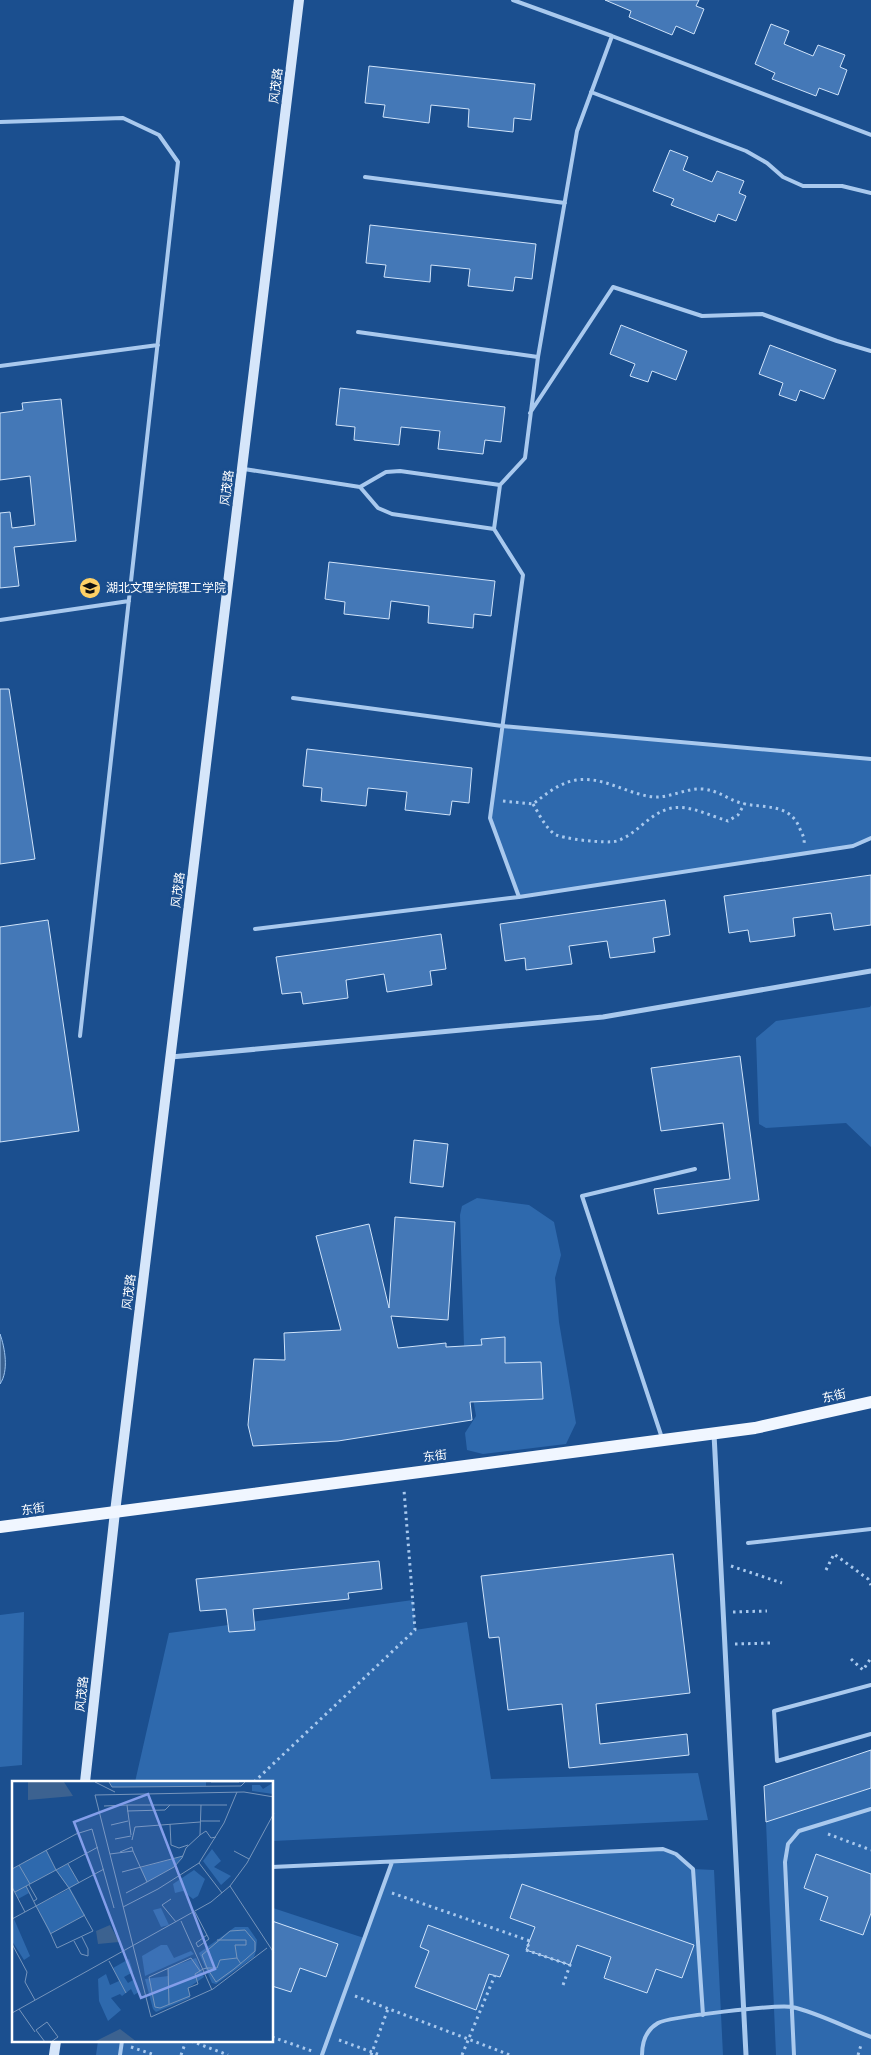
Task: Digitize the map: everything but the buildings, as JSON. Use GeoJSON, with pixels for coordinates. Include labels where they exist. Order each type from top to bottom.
{"type":"FeatureCollection","features":[{"type":"Feature","properties":{"kind":"main road","name":"东街"},"geometry":{"type":"LineString","coordinates":[[0,1527],[755,1428],[871,1402]]}},
{"type":"Feature","properties":{"kind":"street","name":"风茂路"},"geometry":{"type":"LineString","coordinates":[[85,1781],[115,1512],[299,0]]}},
{"type":"Feature","properties":{"kind":"street"},"geometry":{"type":"LineString","coordinates":[[170,1057],[603,1017],[871,971]]}},
{"type":"Feature","properties":{"kind":"street"},"geometry":{"type":"LineString","coordinates":[[714,1433],[746,2055]]}},
{"type":"Feature","properties":{"kind":"street"},"geometry":{"type":"LineString","coordinates":[[54,2055],[56,2042]]}},
{"type":"Feature","properties":{"kind":"lane"},"geometry":{"type":"LineString","coordinates":[[513,0],[871,134]]}},
{"type":"Feature","properties":{"kind":"lane"},"geometry":{"type":"LineString","coordinates":[[519,897],[490,818],[523,575],[494,528],[500,485],[525,458],[538,357],[577,132],[612,36]]}},
{"type":"Feature","properties":{"kind":"lane"},"geometry":{"type":"LineString","coordinates":[[591,92],[746,151],[767,163],[783,177],[803,186],[842,186],[871,193]]}},
{"type":"Feature","properties":{"kind":"lane"},"geometry":{"type":"LineString","coordinates":[[0,122],[123,118],[159,135],[178,162],[80,1036]]}},
{"type":"Feature","properties":{"kind":"lane"},"geometry":{"type":"LineString","coordinates":[[365,177],[565,203]]}},
{"type":"Feature","properties":{"kind":"lane"},"geometry":{"type":"LineString","coordinates":[[530,413],[613,287],[702,316],[762,314],[837,342],[871,351]]}},
{"type":"Feature","properties":{"kind":"lane"},"geometry":{"type":"LineString","coordinates":[[358,332],[538,357]]}},
{"type":"Feature","properties":{"kind":"lane"},"geometry":{"type":"LineString","coordinates":[[0,366],[158,345]]}},
{"type":"Feature","properties":{"kind":"lane"},"geometry":{"type":"LineString","coordinates":[[242,468],[360,486],[386,472],[400,471],[500,485]]}},
{"type":"Feature","properties":{"kind":"lane"},"geometry":{"type":"LineString","coordinates":[[360,486],[378,508],[392,514],[494,528]]}},
{"type":"Feature","properties":{"kind":"lane"},"geometry":{"type":"LineString","coordinates":[[0,620],[129,601]]}},
{"type":"Feature","properties":{"kind":"lane"},"geometry":{"type":"LineString","coordinates":[[293,698],[502,726],[871,760]]}},
{"type":"Feature","properties":{"kind":"lane"},"geometry":{"type":"LineString","coordinates":[[255,929],[519,897],[853,846],[871,838]]}},
{"type":"Feature","properties":{"kind":"lane"},"geometry":{"type":"LineString","coordinates":[[663,1440],[582,1196],[695,1169]]}},
{"type":"Feature","properties":{"kind":"lane"},"geometry":{"type":"LineString","coordinates":[[748,1543],[871,1529]]}},
{"type":"Feature","properties":{"kind":"lane"},"geometry":{"type":"LineString","coordinates":[[871,1685],[774,1711],[776,1762],[871,1734]]}},
{"type":"Feature","properties":{"kind":"lane"},"geometry":{"type":"LineString","coordinates":[[794,2055],[786,1862],[788,1844],[799,1831],[871,1809]]}},
{"type":"Feature","properties":{"kind":"lane"},"geometry":{"type":"LineString","coordinates":[[274,1867],[663,1848],[676,1854],[693,1869],[703,2015]]}},
{"type":"Feature","properties":{"kind":"lane"},"geometry":{"type":"LineString","coordinates":[[322,2055],[392,1862]]}},
{"type":"Feature","properties":{"kind":"lane"},"geometry":{"type":"LineString","coordinates":[[642,2055],[642,2046],[647,2032],[660,2021],[743,2009],[791,2006],[871,2037]]}},
{"type":"Feature","properties":{"kind":"lane"},"geometry":{"type":"LineString","coordinates":[[120,2055],[121,2042]]}},
{"type":"Feature","properties":{"kind":"path"},"geometry":{"type":"LineString","coordinates":[[493,800],[534,804],[555,787],[576,780],[606,782],[632,794],[656,797],[700,788],[718,792],[745,803],[784,810],[798,822],[805,840],[802,854]]}},
{"type":"Feature","properties":{"kind":"path"},"geometry":{"type":"LineString","coordinates":[[534,804],[542,820],[554,835],[615,842],[639,829],[652,816],[670,808],[684,807],[728,820],[738,815],[745,803]]}},
{"type":"Feature","properties":{"kind":"path"},"geometry":{"type":"LineString","coordinates":[[255,1781],[415,1630],[402,1474]]}},
{"type":"Feature","properties":{"kind":"path"},"geometry":{"type":"LineString","coordinates":[[826,1570],[834,1554],[868,1579],[871,1585]]}},
{"type":"Feature","properties":{"kind":"path"},"geometry":{"type":"LineString","coordinates":[[721,1563],[782,1583]]}},
{"type":"Feature","properties":{"kind":"path"},"geometry":{"type":"LineString","coordinates":[[723,1613],[767,1611]]}},
{"type":"Feature","properties":{"kind":"path"},"geometry":{"type":"LineString","coordinates":[[725,1645],[772,1643]]}},
{"type":"Feature","properties":{"kind":"path"},"geometry":{"type":"LineString","coordinates":[[851,1659],[863,1670],[871,1658]]}},
{"type":"Feature","properties":{"kind":"path"},"geometry":{"type":"LineString","coordinates":[[811,1827],[871,1850]]}},
{"type":"Feature","properties":{"kind":"path"},"geometry":{"type":"LineString","coordinates":[[382,1889],[530,1941],[526,1950],[570,1965],[562,1988]]}},
{"type":"Feature","properties":{"kind":"path"},"geometry":{"type":"LineString","coordinates":[[462,2055],[495,1976]]}},
{"type":"Feature","properties":{"kind":"path"},"geometry":{"type":"LineString","coordinates":[[345,1992],[510,2055]]}},
{"type":"Feature","properties":{"kind":"path"},"geometry":{"type":"LineString","coordinates":[[372,2054],[388,2009]]}},
{"type":"Feature","properties":{"kind":"path"},"geometry":{"type":"LineString","coordinates":[[328,2036],[372,2054],[380,2055]]}},
{"type":"Feature","properties":{"kind":"path"},"geometry":{"type":"LineString","coordinates":[[274,2038],[322,2055]]}},
{"type":"Feature","properties":{"kind":"path"},"geometry":{"type":"LineString","coordinates":[[121,2042],[155,2055]]}},
{"type":"Feature","properties":{"kind":"path"},"geometry":{"type":"LineString","coordinates":[[181,2055],[186,2042]]}},
{"type":"Feature","properties":{"kind":"path"},"geometry":{"type":"LineString","coordinates":[[194,2042],[228,2055]]}},
{"type":"Feature","properties":{"kind":"shaded area"},"geometry":{"type":"Polygon","coordinates":[[[502,726],[871,759],[871,838],[853,846],[519,897],[490,818],[502,726]]]}},
{"type":"Feature","properties":{"kind":"shaded area"},"geometry":{"type":"Polygon","coordinates":[[[871,1005],[871,1147],[846,1123],[766,1128],[759,1124],[756,1038],[776,1021],[870,1007],[871,1005]]]}},
{"type":"Feature","properties":{"kind":"shaded area"},"geometry":{"type":"Polygon","coordinates":[[[477,1198],[529,1205],[554,1222],[561,1255],[555,1278],[559,1322],[576,1423],[566,1444],[483,1454],[467,1450],[465,1433],[476,1416],[464,1346],[460,1215],[462,1206],[477,1198]]]}},
{"type":"Feature","properties":{"kind":"shaded area"},"geometry":{"type":"Polygon","coordinates":[[[0,1334],[5,1353],[5,1366],[3,1379],[0,1384],[0,1334]]]}},
{"type":"Feature","properties":{"kind":"shaded area"},"geometry":{"type":"Polygon","coordinates":[[[413,1600],[415,1630],[467,1622],[491,1779],[698,1773],[708,1820],[274,1841],[274,1781],[135,1781],[169,1633],[413,1600]]]}},
{"type":"Feature","properties":{"kind":"shaded area"},"geometry":{"type":"Polygon","coordinates":[[[24,1612],[22,1765],[0,1767],[0,1615],[24,1612]]]}},
{"type":"Feature","properties":{"kind":"shaded area"},"geometry":{"type":"Polygon","coordinates":[[[871,1788],[871,2055],[776,2055],[766,1822],[871,1788]]]}},
{"type":"Feature","properties":{"kind":"shaded area"},"geometry":{"type":"Polygon","coordinates":[[[663,1849],[676,1854],[693,1869],[714,1870],[723,2055],[96,2055],[98,2042],[274,2042],[274,1908],[364,1938],[392,1862],[663,1849]]]}},
{"type":"Feature","properties":{"kind":"place","name":"湖北文理学院理工学院"},"geometry":{"type":"Point","coordinates":[90,588]}}]}
